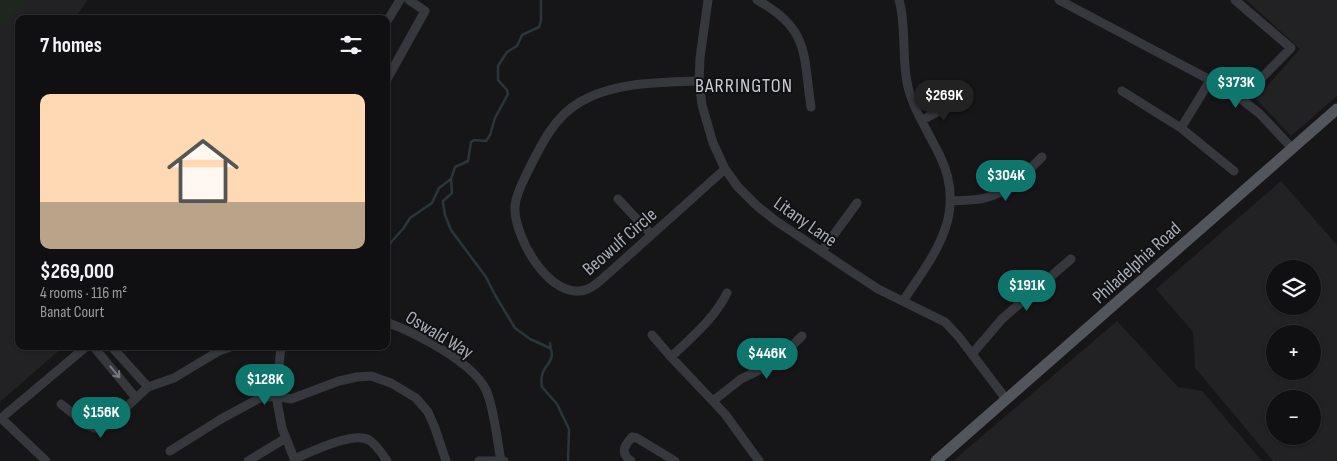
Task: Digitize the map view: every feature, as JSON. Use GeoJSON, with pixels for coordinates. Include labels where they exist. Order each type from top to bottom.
{"type":"FeatureCollection","features":[{"type":"Feature","properties":{"kind":"main road","name":"Philadelphia Road"},"geometry":{"type":"LineString","coordinates":[[936,461],[1337,108]]}},
{"type":"Feature","properties":{"kind":"street"},"geometry":{"type":"LineString","coordinates":[[390,16],[400,0]]}},
{"type":"Feature","properties":{"kind":"street"},"geometry":{"type":"LineString","coordinates":[[390,74],[425,11],[409,0]]}},
{"type":"Feature","properties":{"kind":"street","name":"Litany Lane"},"geometry":{"type":"LineString","coordinates":[[708,0],[701,49],[699,81],[705,121],[725,169],[738,187],[776,221],[878,289],[945,322],[959,336],[1006,399]]}},
{"type":"Feature","properties":{"kind":"street"},"geometry":{"type":"LineString","coordinates":[[757,0],[785,18],[793,27],[800,40],[804,55],[811,107]]}},
{"type":"Feature","properties":{"kind":"street"},"geometry":{"type":"LineString","coordinates":[[899,0],[903,21],[906,76],[911,96],[944,165],[950,201],[947,222],[941,241],[932,259],[903,301]]}},
{"type":"Feature","properties":{"kind":"street"},"geometry":{"type":"LineString","coordinates":[[1059,0],[1211,79],[1242,98],[1292,148]]}},
{"type":"Feature","properties":{"kind":"street"},"geometry":{"type":"LineString","coordinates":[[1235,0],[1291,48],[1242,98]]}},
{"type":"Feature","properties":{"kind":"street"},"geometry":{"type":"LineString","coordinates":[[1181,128],[1211,79]]}},
{"type":"Feature","properties":{"kind":"street","name":"Beowulf Circle"},"geometry":{"type":"LineString","coordinates":[[699,81],[631,86],[593,96],[581,101],[567,111],[546,136],[517,194],[515,204],[516,224],[524,244],[548,278],[556,286],[578,291],[589,289],[725,169]]}},
{"type":"Feature","properties":{"kind":"street"},"geometry":{"type":"LineString","coordinates":[[1122,91],[1181,128],[1234,171]]}},
{"type":"Feature","properties":{"kind":"street"},"geometry":{"type":"LineString","coordinates":[[922,120],[956,102]]}},
{"type":"Feature","properties":{"kind":"street"},"geometry":{"type":"LineString","coordinates":[[950,201],[980,199],[994,195],[1016,180],[1042,157]]}},
{"type":"Feature","properties":{"kind":"street"},"geometry":{"type":"LineString","coordinates":[[618,199],[651,234]]}},
{"type":"Feature","properties":{"kind":"street"},"geometry":{"type":"LineString","coordinates":[[822,251],[857,203]]}},
{"type":"Feature","properties":{"kind":"street"},"geometry":{"type":"LineString","coordinates":[[972,354],[1002,319],[1071,259]]}},
{"type":"Feature","properties":{"kind":"street"},"geometry":{"type":"LineString","coordinates":[[671,357],[710,320],[727,293]]}},
{"type":"Feature","properties":{"kind":"street","name":"Oswald Way"},"geometry":{"type":"LineString","coordinates":[[390,324],[438,348],[461,362],[476,375],[486,390],[490,401],[502,461]]}},
{"type":"Feature","properties":{"kind":"street"},"geometry":{"type":"LineString","coordinates":[[652,335],[737,428],[759,461]]}},
{"type":"Feature","properties":{"kind":"street"},"geometry":{"type":"LineString","coordinates":[[713,401],[741,379],[774,363],[802,336]]}},
{"type":"Feature","properties":{"kind":"street"},"geometry":{"type":"LineString","coordinates":[[46,461],[0,418],[82,350]]}},
{"type":"Feature","properties":{"kind":"street"},"geometry":{"type":"LineString","coordinates":[[96,350],[136,398]]}},
{"type":"Feature","properties":{"kind":"street"},"geometry":{"type":"LineString","coordinates":[[115,350],[148,387]]}},
{"type":"Feature","properties":{"kind":"street"},"geometry":{"type":"LineString","coordinates":[[61,404],[87,425],[95,428],[106,426],[148,387],[174,378],[224,350]]}},
{"type":"Feature","properties":{"kind":"street"},"geometry":{"type":"LineString","coordinates":[[281,350],[276,396],[278,413],[294,460],[344,440],[362,438],[373,443],[388,461]]}},
{"type":"Feature","properties":{"kind":"street"},"geometry":{"type":"LineString","coordinates":[[170,451],[260,398],[276,396],[296,398],[339,381],[370,376],[380,378],[416,398],[428,412],[446,461]]}},
{"type":"Feature","properties":{"kind":"street"},"geometry":{"type":"LineString","coordinates":[[631,461],[623,452],[632,437],[637,438],[675,461]]}},
{"type":"Feature","properties":{"kind":"street"},"geometry":{"type":"LineString","coordinates":[[248,461],[286,438]]}},
{"type":"Feature","properties":{"kind":"street"},"geometry":{"type":"LineString","coordinates":[[479,461],[502,461]]}},
{"type":"Feature","properties":{"kind":"shaded area"},"geometry":{"type":"Polygon","coordinates":[[[0,0],[87,0],[78,15],[15,15],[15,350],[59,350],[0,402],[0,0]]]}},
{"type":"Feature","properties":{"kind":"shaded area"},"geometry":{"type":"Polygon","coordinates":[[[0,0],[27,0],[0,27],[0,0]]]}},
{"type":"Feature","properties":{"kind":"shaded area"},"geometry":{"type":"Polygon","coordinates":[[[1246,0],[1337,0],[1337,96],[1291,136],[1256,99],[1300,49],[1246,0]]]}},
{"type":"Feature","properties":{"kind":"shaded area"},"geometry":{"type":"Polygon","coordinates":[[[1281,181],[1337,245],[1337,459],[1335,461],[1273,461],[1195,368],[1193,332],[1156,289],[1281,181]]]}},
{"type":"Feature","properties":{"kind":"shaded area"},"geometry":{"type":"Polygon","coordinates":[[[1117,321],[1178,387],[1202,391],[1262,461],[953,461],[1117,321]]]}},
{"type":"Feature","properties":{"kind":"waterway"},"geometry":{"type":"LineString","coordinates":[[541,0],[539,27],[522,35],[517,46],[507,52],[498,66],[498,80],[507,90],[508,94],[495,118],[490,135],[486,141],[474,140],[471,142],[468,161],[455,167],[451,179],[452,193],[443,203],[451,230],[486,277],[515,328],[530,339],[550,348]]}},
{"type":"Feature","properties":{"kind":"waterway"},"geometry":{"type":"LineString","coordinates":[[390,245],[410,218],[432,203],[439,188],[451,179]]}},
{"type":"Feature","properties":{"kind":"waterway"},"geometry":{"type":"LineString","coordinates":[[550,343],[552,355],[543,371],[542,387],[557,404],[569,429],[568,461]]}},
{"type":"Feature","properties":{"kind":"district","name":"BARRINGTON"},"geometry":{"type":"Point","coordinates":[744,85]}}]}
